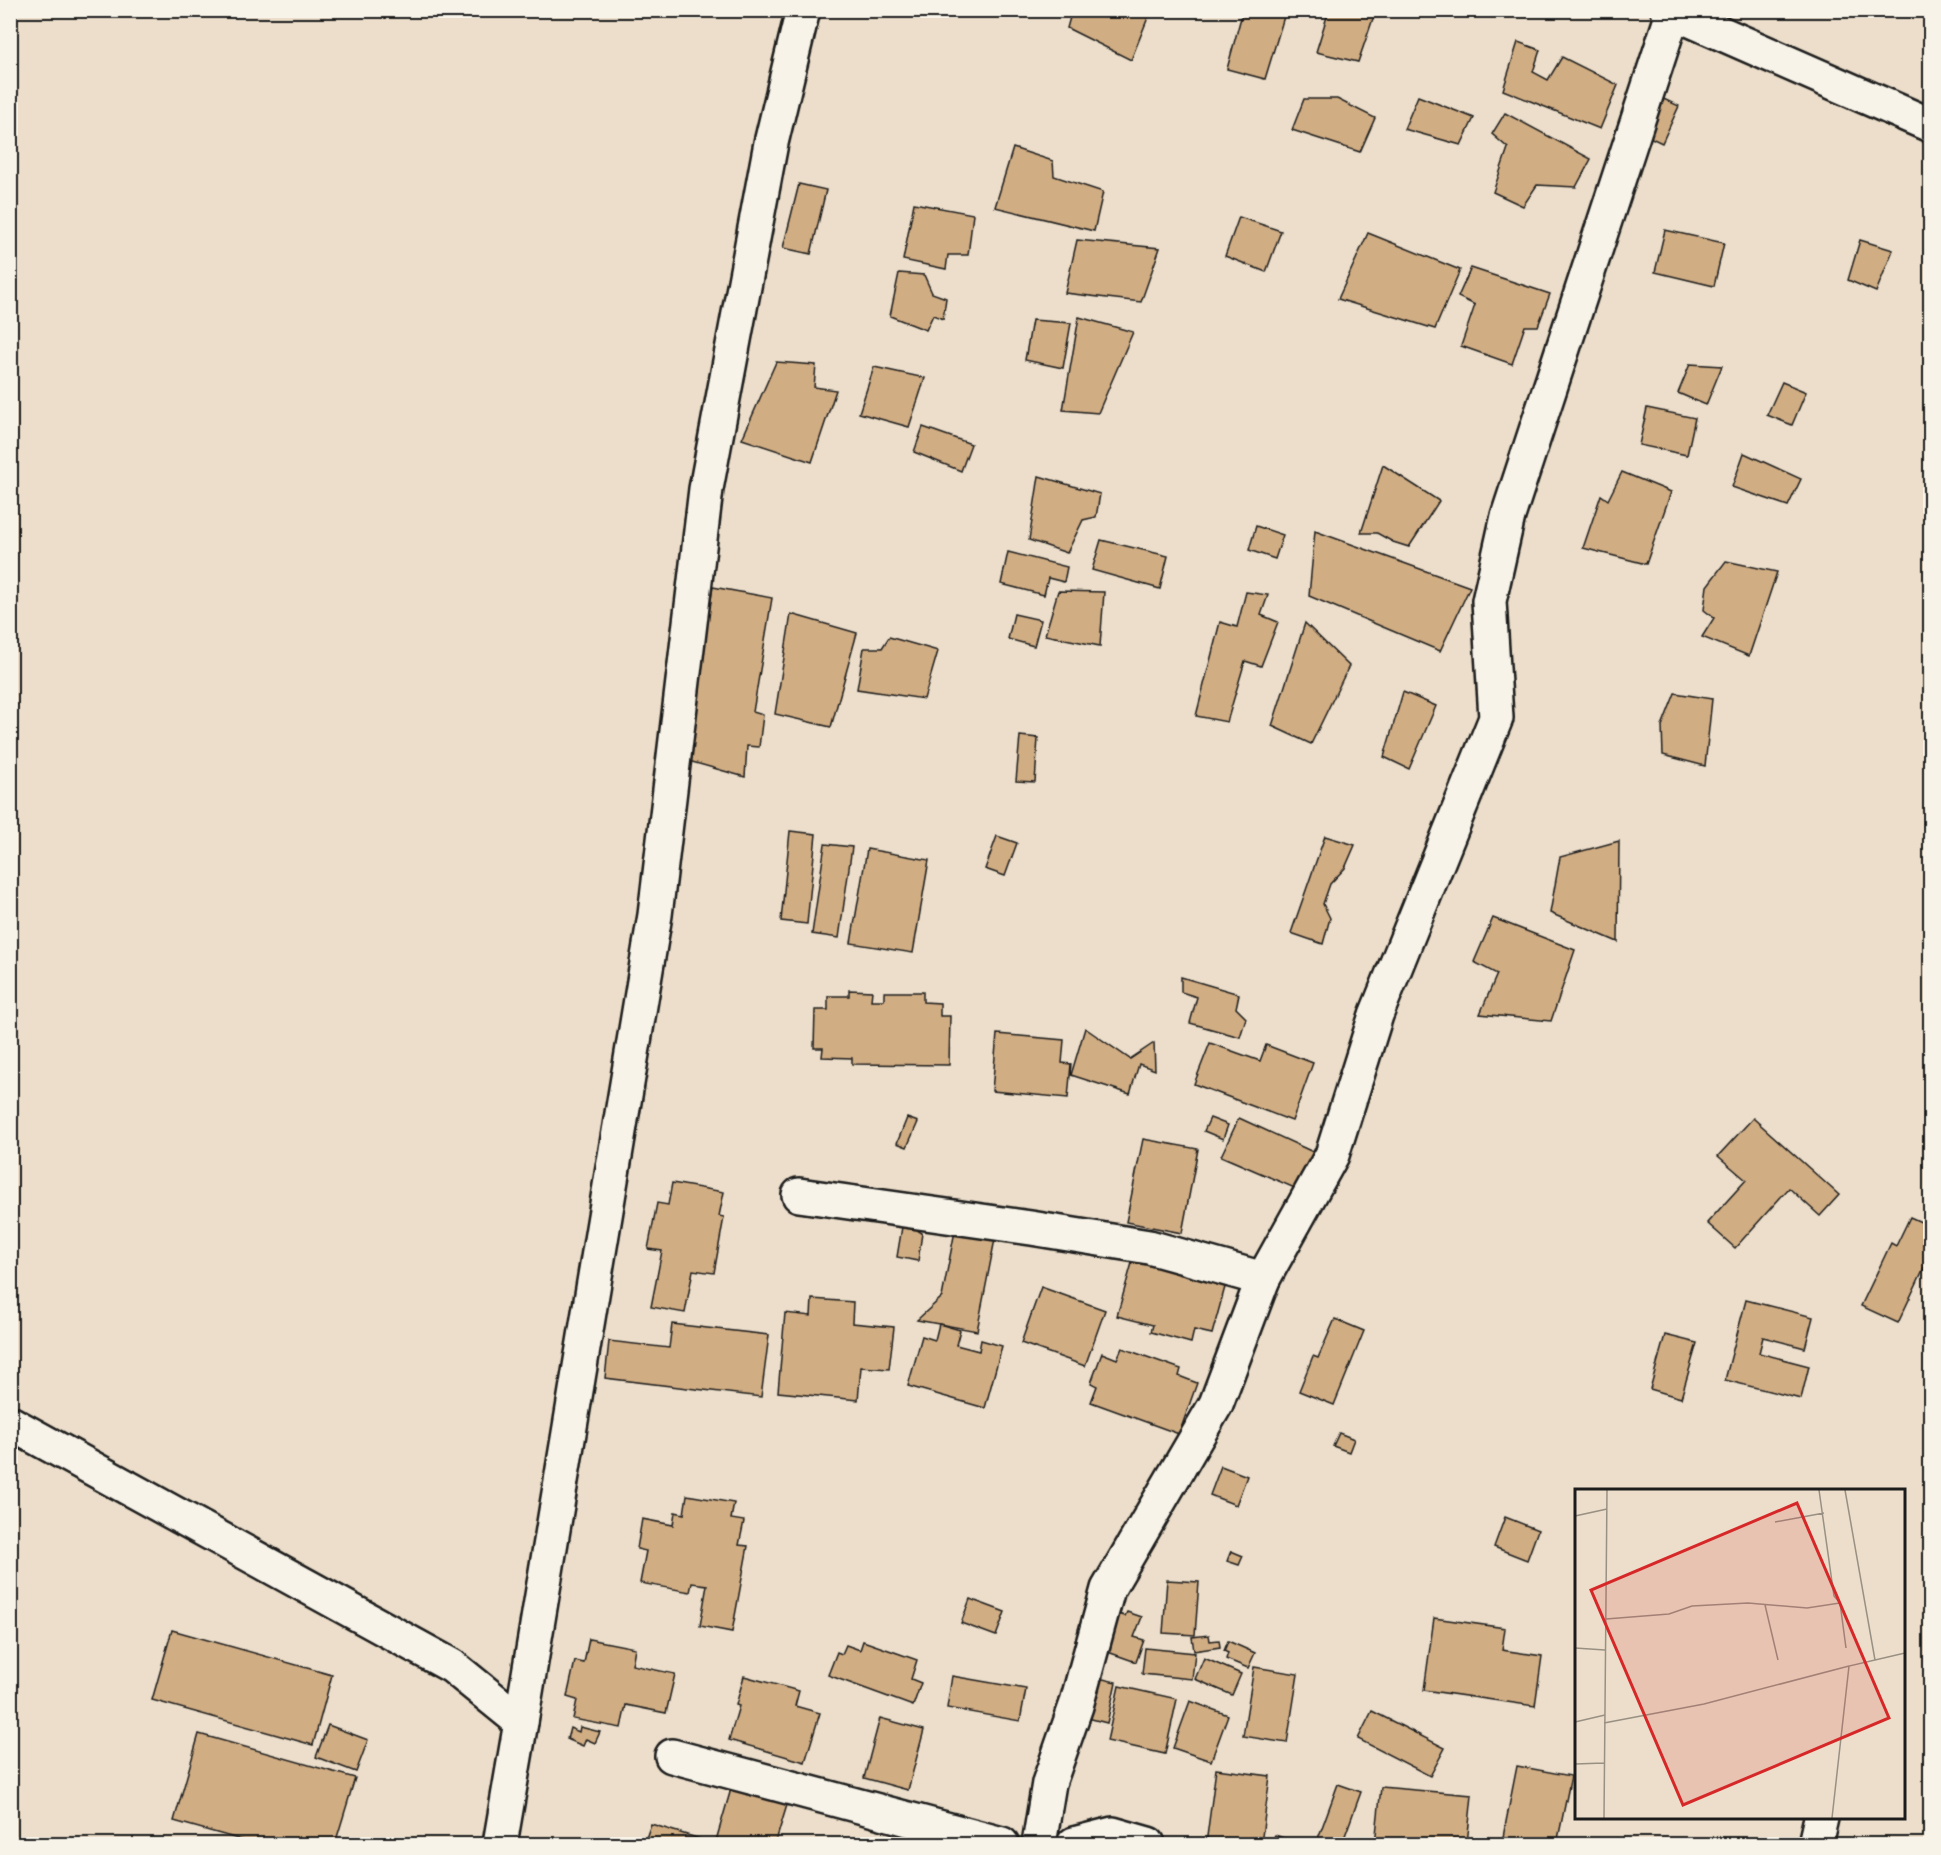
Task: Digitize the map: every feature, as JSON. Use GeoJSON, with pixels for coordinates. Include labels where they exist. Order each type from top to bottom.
{"type":"FeatureCollection","features":[{"type":"Feature","properties":{"kind":"street"},"geometry":{"type":"LineString","coordinates":[[500,1845],[655,915],[706,489],[771,143],[803,10]]}},
{"type":"Feature","properties":{"kind":"street"},"geometry":{"type":"LineString","coordinates":[[1039,1845],[1049,1784],[1076,1706],[1108,1589],[1216,1404],[1263,1279],[1332,1155],[1376,1015],[1496,718],[1489,601],[1508,516],[1671,12],[1930,126]]}},
{"type":"Feature","properties":{"kind":"street"},"geometry":{"type":"LineString","coordinates":[[799,1195],[1149,1247],[1263,1279]]}},
{"type":"Feature","properties":{"kind":"street"},"geometry":{"type":"LineString","coordinates":[[10,1423],[452,1666],[521,1722]]}},
{"type":"Feature","properties":{"kind":"street"},"geometry":{"type":"LineString","coordinates":[[672,1756],[1002,1845]]}},
{"type":"Feature","properties":{"kind":"street"},"geometry":{"type":"LineString","coordinates":[[1815,1845],[1821,1819]]}},
{"type":"Feature","properties":{"kind":"street"},"geometry":{"type":"LineString","coordinates":[[1074,1845],[1113,1834],[1148,1845]]}},
{"type":"Feature","properties":{"kind":"building"},"geometry":{"type":"Polygon","coordinates":[[[1072,10],[1151,10],[1131,60],[1067,28],[1072,10]]]}},
{"type":"Feature","properties":{"kind":"building"},"geometry":{"type":"Polygon","coordinates":[[[1243,10],[1286,10],[1265,79],[1227,69],[1243,10]]]}},
{"type":"Feature","properties":{"kind":"building"},"geometry":{"type":"Polygon","coordinates":[[[1329,10],[1376,10],[1358,62],[1316,52],[1329,10]]]}},
{"type":"Feature","properties":{"kind":"building"},"geometry":{"type":"Polygon","coordinates":[[[1518,42],[1540,50],[1533,72],[1548,80],[1562,57],[1618,85],[1600,129],[1503,90],[1518,42]]]}},
{"type":"Feature","properties":{"kind":"building"},"geometry":{"type":"Polygon","coordinates":[[[1418,96],[1474,118],[1461,145],[1404,129],[1418,96]]]}},
{"type":"Feature","properties":{"kind":"building"},"geometry":{"type":"Polygon","coordinates":[[[1657,96],[1679,106],[1662,143],[1641,133],[1657,96]]]}},
{"type":"Feature","properties":{"kind":"building"},"geometry":{"type":"Polygon","coordinates":[[[1304,99],[1337,99],[1375,118],[1360,152],[1292,130],[1304,99]]]}},
{"type":"Feature","properties":{"kind":"building"},"geometry":{"type":"Polygon","coordinates":[[[1505,113],[1591,159],[1576,187],[1537,185],[1523,206],[1493,192],[1508,148],[1492,134],[1505,113]]]}},
{"type":"Feature","properties":{"kind":"building"},"geometry":{"type":"Polygon","coordinates":[[[1013,148],[1053,161],[1054,176],[1103,192],[1094,231],[995,207],[1013,148]]]}},
{"type":"Feature","properties":{"kind":"building"},"geometry":{"type":"Polygon","coordinates":[[[799,184],[826,190],[811,254],[783,248],[799,184]]]}},
{"type":"Feature","properties":{"kind":"building"},"geometry":{"type":"Polygon","coordinates":[[[914,203],[973,214],[968,255],[948,255],[946,269],[903,260],[914,203]]]}},
{"type":"Feature","properties":{"kind":"building"},"geometry":{"type":"Polygon","coordinates":[[[1239,217],[1281,231],[1266,272],[1225,256],[1239,217]]]}},
{"type":"Feature","properties":{"kind":"building"},"geometry":{"type":"Polygon","coordinates":[[[1665,230],[1724,243],[1714,286],[1655,272],[1665,230]]]}},
{"type":"Feature","properties":{"kind":"building"},"geometry":{"type":"Polygon","coordinates":[[[1368,233],[1460,270],[1435,329],[1338,299],[1368,233]]]}},
{"type":"Feature","properties":{"kind":"building"},"geometry":{"type":"Polygon","coordinates":[[[1077,240],[1160,248],[1141,302],[1065,293],[1077,240]]]}},
{"type":"Feature","properties":{"kind":"building"},"geometry":{"type":"Polygon","coordinates":[[[1860,240],[1893,250],[1876,292],[1848,280],[1860,240]]]}},
{"type":"Feature","properties":{"kind":"building"},"geometry":{"type":"Polygon","coordinates":[[[1471,268],[1550,294],[1538,326],[1525,326],[1512,364],[1461,346],[1475,305],[1458,297],[1471,268]]]}},
{"type":"Feature","properties":{"kind":"building"},"geometry":{"type":"Polygon","coordinates":[[[899,273],[924,275],[932,293],[946,298],[943,319],[933,315],[926,330],[890,316],[899,273]]]}},
{"type":"Feature","properties":{"kind":"building"},"geometry":{"type":"Polygon","coordinates":[[[1079,317],[1133,332],[1098,413],[1063,410],[1079,317]]]}},
{"type":"Feature","properties":{"kind":"building"},"geometry":{"type":"Polygon","coordinates":[[[1032,320],[1071,323],[1063,368],[1025,360],[1032,320]]]}},
{"type":"Feature","properties":{"kind":"building"},"geometry":{"type":"Polygon","coordinates":[[[776,362],[816,365],[814,387],[836,390],[812,462],[742,439],[776,362]]]}},
{"type":"Feature","properties":{"kind":"building"},"geometry":{"type":"Polygon","coordinates":[[[1690,364],[1722,366],[1706,405],[1678,393],[1690,364]]]}},
{"type":"Feature","properties":{"kind":"building"},"geometry":{"type":"Polygon","coordinates":[[[874,367],[925,378],[909,427],[859,413],[874,367]]]}},
{"type":"Feature","properties":{"kind":"building"},"geometry":{"type":"Polygon","coordinates":[[[1782,382],[1806,392],[1792,425],[1767,415],[1782,382]]]}},
{"type":"Feature","properties":{"kind":"building"},"geometry":{"type":"Polygon","coordinates":[[[1647,408],[1695,418],[1687,455],[1639,445],[1647,408]]]}},
{"type":"Feature","properties":{"kind":"building"},"geometry":{"type":"Polygon","coordinates":[[[923,427],[971,444],[961,471],[914,452],[923,427]]]}},
{"type":"Feature","properties":{"kind":"building"},"geometry":{"type":"Polygon","coordinates":[[[1744,453],[1801,479],[1788,506],[1732,487],[1744,453]]]}},
{"type":"Feature","properties":{"kind":"building"},"geometry":{"type":"Polygon","coordinates":[[[1383,465],[1439,501],[1409,547],[1393,542],[1377,533],[1361,533],[1383,465]]]}},
{"type":"Feature","properties":{"kind":"building"},"geometry":{"type":"Polygon","coordinates":[[[1622,472],[1671,492],[1646,564],[1583,548],[1601,495],[1608,500],[1622,472]]]}},
{"type":"Feature","properties":{"kind":"building"},"geometry":{"type":"Polygon","coordinates":[[[1039,476],[1100,494],[1096,517],[1083,520],[1067,553],[1029,540],[1039,476]]]}},
{"type":"Feature","properties":{"kind":"building"},"geometry":{"type":"Polygon","coordinates":[[[1256,526],[1283,535],[1275,559],[1249,550],[1256,526]]]}},
{"type":"Feature","properties":{"kind":"building"},"geometry":{"type":"Polygon","coordinates":[[[1315,531],[1470,587],[1440,651],[1309,596],[1315,531]]]}},
{"type":"Feature","properties":{"kind":"building"},"geometry":{"type":"Polygon","coordinates":[[[1101,540],[1168,556],[1160,589],[1092,570],[1101,540]]]}},
{"type":"Feature","properties":{"kind":"building"},"geometry":{"type":"Polygon","coordinates":[[[1008,552],[1067,567],[1064,582],[1048,578],[1044,595],[1001,584],[1008,552]]]}},
{"type":"Feature","properties":{"kind":"building"},"geometry":{"type":"Polygon","coordinates":[[[1726,561],[1777,572],[1749,656],[1702,637],[1714,618],[1704,610],[1707,586],[1726,561]]]}},
{"type":"Feature","properties":{"kind":"building"},"geometry":{"type":"Polygon","coordinates":[[[713,587],[772,598],[753,712],[763,715],[759,747],[747,746],[745,777],[685,760],[713,587]]]}},
{"type":"Feature","properties":{"kind":"building"},"geometry":{"type":"Polygon","coordinates":[[[1058,591],[1104,592],[1100,646],[1045,635],[1058,591]]]}},
{"type":"Feature","properties":{"kind":"building"},"geometry":{"type":"Polygon","coordinates":[[[1246,592],[1268,595],[1261,615],[1278,622],[1261,666],[1245,661],[1227,722],[1196,716],[1220,622],[1237,627],[1246,592]]]}},
{"type":"Feature","properties":{"kind":"building"},"geometry":{"type":"Polygon","coordinates":[[[791,614],[857,633],[831,727],[775,714],[791,614]]]}},
{"type":"Feature","properties":{"kind":"building"},"geometry":{"type":"Polygon","coordinates":[[[1014,614],[1041,620],[1034,646],[1008,639],[1014,614]]]}},
{"type":"Feature","properties":{"kind":"building"},"geometry":{"type":"Polygon","coordinates":[[[1305,623],[1349,666],[1311,744],[1272,726],[1305,623]]]}},
{"type":"Feature","properties":{"kind":"building"},"geometry":{"type":"Polygon","coordinates":[[[889,637],[938,651],[924,699],[857,689],[864,648],[882,648],[889,637]]]}},
{"type":"Feature","properties":{"kind":"building"},"geometry":{"type":"Polygon","coordinates":[[[1403,692],[1436,706],[1409,769],[1384,757],[1403,692]]]}},
{"type":"Feature","properties":{"kind":"building"},"geometry":{"type":"Polygon","coordinates":[[[1675,693],[1712,699],[1705,766],[1663,755],[1662,726],[1675,693]]]}},
{"type":"Feature","properties":{"kind":"building"},"geometry":{"type":"Polygon","coordinates":[[[1020,736],[1038,738],[1035,782],[1016,781],[1020,736]]]}},
{"type":"Feature","properties":{"kind":"building"},"geometry":{"type":"Polygon","coordinates":[[[790,831],[816,834],[807,924],[781,921],[790,831]]]}},
{"type":"Feature","properties":{"kind":"building"},"geometry":{"type":"Polygon","coordinates":[[[997,836],[1017,843],[1005,876],[985,869],[997,836]]]}},
{"type":"Feature","properties":{"kind":"building"},"geometry":{"type":"Polygon","coordinates":[[[1325,836],[1355,845],[1345,868],[1330,884],[1323,904],[1330,918],[1323,944],[1291,933],[1325,836]]]}},
{"type":"Feature","properties":{"kind":"building"},"geometry":{"type":"Polygon","coordinates":[[[1619,841],[1618,942],[1550,913],[1560,857],[1619,841]]]}},
{"type":"Feature","properties":{"kind":"building"},"geometry":{"type":"Polygon","coordinates":[[[825,844],[852,847],[839,938],[812,934],[825,844]]]}},
{"type":"Feature","properties":{"kind":"building"},"geometry":{"type":"Polygon","coordinates":[[[867,849],[929,860],[913,953],[851,943],[867,849]]]}},
{"type":"Feature","properties":{"kind":"building"},"geometry":{"type":"Polygon","coordinates":[[[1493,918],[1575,950],[1551,1021],[1480,1014],[1497,974],[1474,962],[1493,918]]]}},
{"type":"Feature","properties":{"kind":"building"},"geometry":{"type":"Polygon","coordinates":[[[1181,977],[1239,994],[1236,1008],[1246,1018],[1240,1037],[1190,1023],[1197,997],[1181,992],[1181,977]]]}},
{"type":"Feature","properties":{"kind":"building"},"geometry":{"type":"Polygon","coordinates":[[[849,990],[872,991],[871,1000],[884,1000],[884,992],[923,992],[923,1002],[940,1003],[940,1016],[950,1016],[949,1065],[852,1064],[852,1058],[822,1057],[823,1048],[814,1048],[815,1010],[828,1010],[828,996],[849,996],[849,990]]]}},
{"type":"Feature","properties":{"kind":"building"},"geometry":{"type":"Polygon","coordinates":[[[1085,1028],[1130,1059],[1154,1043],[1155,1070],[1139,1064],[1130,1094],[1071,1075],[1085,1028]]]}},
{"type":"Feature","properties":{"kind":"building"},"geometry":{"type":"Polygon","coordinates":[[[997,1034],[1064,1040],[1062,1063],[1071,1064],[1068,1098],[992,1091],[997,1034]]]}},
{"type":"Feature","properties":{"kind":"building"},"geometry":{"type":"Polygon","coordinates":[[[1210,1043],[1260,1061],[1266,1045],[1313,1063],[1292,1121],[1194,1084],[1210,1043]]]}},
{"type":"Feature","properties":{"kind":"building"},"geometry":{"type":"Polygon","coordinates":[[[907,1118],[918,1122],[907,1147],[897,1143],[907,1118]]]}},
{"type":"Feature","properties":{"kind":"building"},"geometry":{"type":"Polygon","coordinates":[[[1210,1118],[1228,1125],[1223,1139],[1204,1131],[1210,1118]]]}},
{"type":"Feature","properties":{"kind":"building"},"geometry":{"type":"Polygon","coordinates":[[[1239,1118],[1313,1152],[1297,1189],[1221,1156],[1239,1118]]]}},
{"type":"Feature","properties":{"kind":"building"},"geometry":{"type":"Polygon","coordinates":[[[1753,1118],[1839,1195],[1820,1216],[1789,1188],[1735,1248],[1707,1223],[1746,1180],[1718,1156],[1753,1118]]]}},
{"type":"Feature","properties":{"kind":"building"},"geometry":{"type":"Polygon","coordinates":[[[1143,1139],[1198,1149],[1182,1233],[1126,1222],[1143,1139]]]}},
{"type":"Feature","properties":{"kind":"building"},"geometry":{"type":"Polygon","coordinates":[[[672,1183],[724,1192],[719,1216],[724,1217],[714,1273],[693,1270],[685,1313],[651,1307],[662,1251],[648,1249],[657,1203],[668,1205],[672,1183]]]}},
{"type":"Feature","properties":{"kind":"building"},"geometry":{"type":"Polygon","coordinates":[[[1910,1217],[1930,1226],[1930,1255],[1898,1323],[1861,1306],[1891,1243],[1896,1246],[1910,1217]]]}},
{"type":"Feature","properties":{"kind":"building"},"geometry":{"type":"Polygon","coordinates":[[[903,1221],[922,1233],[918,1261],[897,1257],[903,1221]]]}},
{"type":"Feature","properties":{"kind":"building"},"geometry":{"type":"Polygon","coordinates":[[[955,1231],[995,1239],[977,1331],[917,1320],[942,1297],[955,1231]]]}},
{"type":"Feature","properties":{"kind":"building"},"geometry":{"type":"Polygon","coordinates":[[[1134,1256],[1227,1280],[1212,1334],[1194,1330],[1191,1343],[1151,1332],[1153,1325],[1117,1316],[1134,1256]]]}},
{"type":"Feature","properties":{"kind":"building"},"geometry":{"type":"Polygon","coordinates":[[[1041,1287],[1105,1310],[1085,1366],[1021,1343],[1041,1287]]]}},
{"type":"Feature","properties":{"kind":"building"},"geometry":{"type":"Polygon","coordinates":[[[812,1299],[853,1302],[852,1323],[894,1327],[889,1369],[861,1367],[858,1400],[778,1392],[785,1313],[811,1316],[812,1299]]]}},
{"type":"Feature","properties":{"kind":"building"},"geometry":{"type":"Polygon","coordinates":[[[1746,1300],[1813,1317],[1805,1348],[1763,1337],[1759,1353],[1809,1366],[1801,1399],[1725,1380],[1746,1300]]]}},
{"type":"Feature","properties":{"kind":"building"},"geometry":{"type":"Polygon","coordinates":[[[1335,1319],[1364,1331],[1334,1405],[1299,1391],[1313,1356],[1318,1358],[1335,1319]]]}},
{"type":"Feature","properties":{"kind":"building"},"geometry":{"type":"Polygon","coordinates":[[[672,1324],[769,1335],[761,1397],[605,1378],[609,1341],[669,1348],[672,1324]]]}},
{"type":"Feature","properties":{"kind":"building"},"geometry":{"type":"Polygon","coordinates":[[[939,1324],[960,1330],[956,1345],[979,1351],[981,1340],[1002,1346],[985,1408],[908,1386],[922,1336],[935,1340],[939,1324]]]}},
{"type":"Feature","properties":{"kind":"building"},"geometry":{"type":"Polygon","coordinates":[[[1665,1335],[1697,1343],[1681,1398],[1650,1389],[1665,1335]]]}},
{"type":"Feature","properties":{"kind":"building"},"geometry":{"type":"Polygon","coordinates":[[[1122,1348],[1181,1369],[1179,1376],[1197,1383],[1179,1434],[1091,1402],[1097,1386],[1091,1383],[1102,1353],[1117,1359],[1122,1348]]]}},
{"type":"Feature","properties":{"kind":"building"},"geometry":{"type":"Polygon","coordinates":[[[1339,1433],[1354,1439],[1349,1452],[1333,1446],[1339,1433]]]}},
{"type":"Feature","properties":{"kind":"building"},"geometry":{"type":"Polygon","coordinates":[[[1221,1466],[1247,1476],[1236,1505],[1210,1495],[1221,1466]]]}},
{"type":"Feature","properties":{"kind":"building"},"geometry":{"type":"Polygon","coordinates":[[[687,1495],[734,1503],[731,1519],[744,1521],[739,1545],[748,1546],[732,1632],[700,1626],[707,1585],[692,1583],[690,1592],[640,1583],[646,1551],[637,1549],[642,1519],[673,1525],[675,1512],[684,1514],[687,1495]]]}},
{"type":"Feature","properties":{"kind":"building"},"geometry":{"type":"Polygon","coordinates":[[[1505,1517],[1538,1530],[1527,1560],[1494,1547],[1505,1517]]]}},
{"type":"Feature","properties":{"kind":"building"},"geometry":{"type":"Polygon","coordinates":[[[1231,1551],[1243,1556],[1239,1565],[1227,1561],[1231,1551]]]}},
{"type":"Feature","properties":{"kind":"building"},"geometry":{"type":"Polygon","coordinates":[[[1167,1580],[1199,1582],[1195,1635],[1163,1633],[1167,1580]]]}},
{"type":"Feature","properties":{"kind":"building"},"geometry":{"type":"Polygon","coordinates":[[[970,1599],[1005,1612],[996,1636],[961,1623],[970,1599]]]}},
{"type":"Feature","properties":{"kind":"building"},"geometry":{"type":"Polygon","coordinates":[[[1127,1612],[1142,1617],[1134,1637],[1144,1640],[1136,1662],[1105,1651],[1118,1614],[1125,1616],[1127,1612]]]}},
{"type":"Feature","properties":{"kind":"building"},"geometry":{"type":"Polygon","coordinates":[[[1434,1618],[1505,1628],[1502,1650],[1542,1656],[1535,1706],[1424,1690],[1434,1618]]]}},
{"type":"Feature","properties":{"kind":"building"},"geometry":{"type":"Polygon","coordinates":[[[172,1630],[332,1675],[313,1745],[152,1700],[172,1630]]]}},
{"type":"Feature","properties":{"kind":"building"},"geometry":{"type":"Polygon","coordinates":[[[1209,1635],[1210,1641],[1219,1640],[1220,1647],[1194,1651],[1192,1637],[1209,1635]]]}},
{"type":"Feature","properties":{"kind":"building"},"geometry":{"type":"Polygon","coordinates":[[[589,1639],[635,1648],[632,1665],[675,1674],[666,1713],[626,1705],[621,1728],[573,1719],[577,1700],[567,1697],[575,1661],[584,1663],[589,1639]]]}},
{"type":"Feature","properties":{"kind":"building"},"geometry":{"type":"Polygon","coordinates":[[[863,1641],[917,1660],[911,1679],[921,1683],[913,1706],[828,1675],[837,1652],[842,1654],[846,1645],[860,1650],[863,1641]]]}},
{"type":"Feature","properties":{"kind":"building"},"geometry":{"type":"Polygon","coordinates":[[[1228,1641],[1255,1653],[1248,1668],[1226,1659],[1228,1653],[1224,1651],[1228,1641]]]}},
{"type":"Feature","properties":{"kind":"building"},"geometry":{"type":"Polygon","coordinates":[[[1145,1648],[1195,1653],[1192,1679],[1142,1674],[1145,1648]]]}},
{"type":"Feature","properties":{"kind":"building"},"geometry":{"type":"Polygon","coordinates":[[[1204,1658],[1241,1674],[1232,1695],[1195,1679],[1204,1658]]]}},
{"type":"Feature","properties":{"kind":"building"},"geometry":{"type":"Polygon","coordinates":[[[1254,1667],[1298,1674],[1287,1743],[1243,1736],[1254,1667]]]}},
{"type":"Feature","properties":{"kind":"building"},"geometry":{"type":"Polygon","coordinates":[[[744,1676],[799,1691],[795,1706],[820,1713],[805,1762],[729,1740],[739,1706],[736,1705],[744,1676]]]}},
{"type":"Feature","properties":{"kind":"building"},"geometry":{"type":"Polygon","coordinates":[[[952,1676],[1026,1689],[1020,1721],[947,1708],[952,1676]]]}},
{"type":"Feature","properties":{"kind":"building"},"geometry":{"type":"Polygon","coordinates":[[[1090,1676],[1116,1682],[1107,1723],[1080,1716],[1090,1676]]]}},
{"type":"Feature","properties":{"kind":"building"},"geometry":{"type":"Polygon","coordinates":[[[1119,1686],[1177,1699],[1165,1754],[1107,1741],[1119,1686]]]}},
{"type":"Feature","properties":{"kind":"building"},"geometry":{"type":"Polygon","coordinates":[[[1190,1701],[1228,1715],[1211,1761],[1173,1748],[1190,1701]]]}},
{"type":"Feature","properties":{"kind":"building"},"geometry":{"type":"Polygon","coordinates":[[[1372,1711],[1445,1748],[1430,1776],[1358,1739],[1372,1711]]]}},
{"type":"Feature","properties":{"kind":"building"},"geometry":{"type":"Polygon","coordinates":[[[880,1718],[924,1730],[908,1790],[864,1778],[880,1718]]]}},
{"type":"Feature","properties":{"kind":"building"},"geometry":{"type":"Polygon","coordinates":[[[328,1725],[368,1740],[356,1772],[316,1757],[328,1725]]]}},
{"type":"Feature","properties":{"kind":"building"},"geometry":{"type":"Polygon","coordinates":[[[580,1727],[600,1732],[595,1743],[586,1739],[583,1746],[567,1739],[570,1728],[579,1732],[580,1727]]]}},
{"type":"Feature","properties":{"kind":"building"},"geometry":{"type":"Polygon","coordinates":[[[199,1734],[355,1778],[335,1844],[256,1844],[174,1821],[199,1734]]]}},
{"type":"Feature","properties":{"kind":"building"},"geometry":{"type":"Polygon","coordinates":[[[1517,1766],[1571,1776],[1557,1844],[1507,1844],[1502,1842],[1517,1766]]]}},
{"type":"Feature","properties":{"kind":"building"},"geometry":{"type":"Polygon","coordinates":[[[1216,1769],[1270,1776],[1261,1844],[1206,1844],[1216,1769]]]}},
{"type":"Feature","properties":{"kind":"building"},"geometry":{"type":"Polygon","coordinates":[[[1338,1784],[1361,1792],[1342,1844],[1316,1844],[1338,1784]]]}},
{"type":"Feature","properties":{"kind":"building"},"geometry":{"type":"Polygon","coordinates":[[[1381,1787],[1472,1795],[1467,1844],[1375,1844],[1381,1787]]]}},
{"type":"Feature","properties":{"kind":"building"},"geometry":{"type":"Polygon","coordinates":[[[731,1789],[787,1805],[776,1841],[790,1844],[715,1844],[731,1789]]]}},
{"type":"Feature","properties":{"kind":"building"},"geometry":{"type":"Polygon","coordinates":[[[651,1824],[710,1842],[709,1844],[644,1844],[651,1824]]]}},
{"type":"Feature","properties":{"kind":"building"},"geometry":{"type":"Polygon","coordinates":[[[1275,1835],[1301,1844],[1271,1844],[1275,1835]]]}}]}
